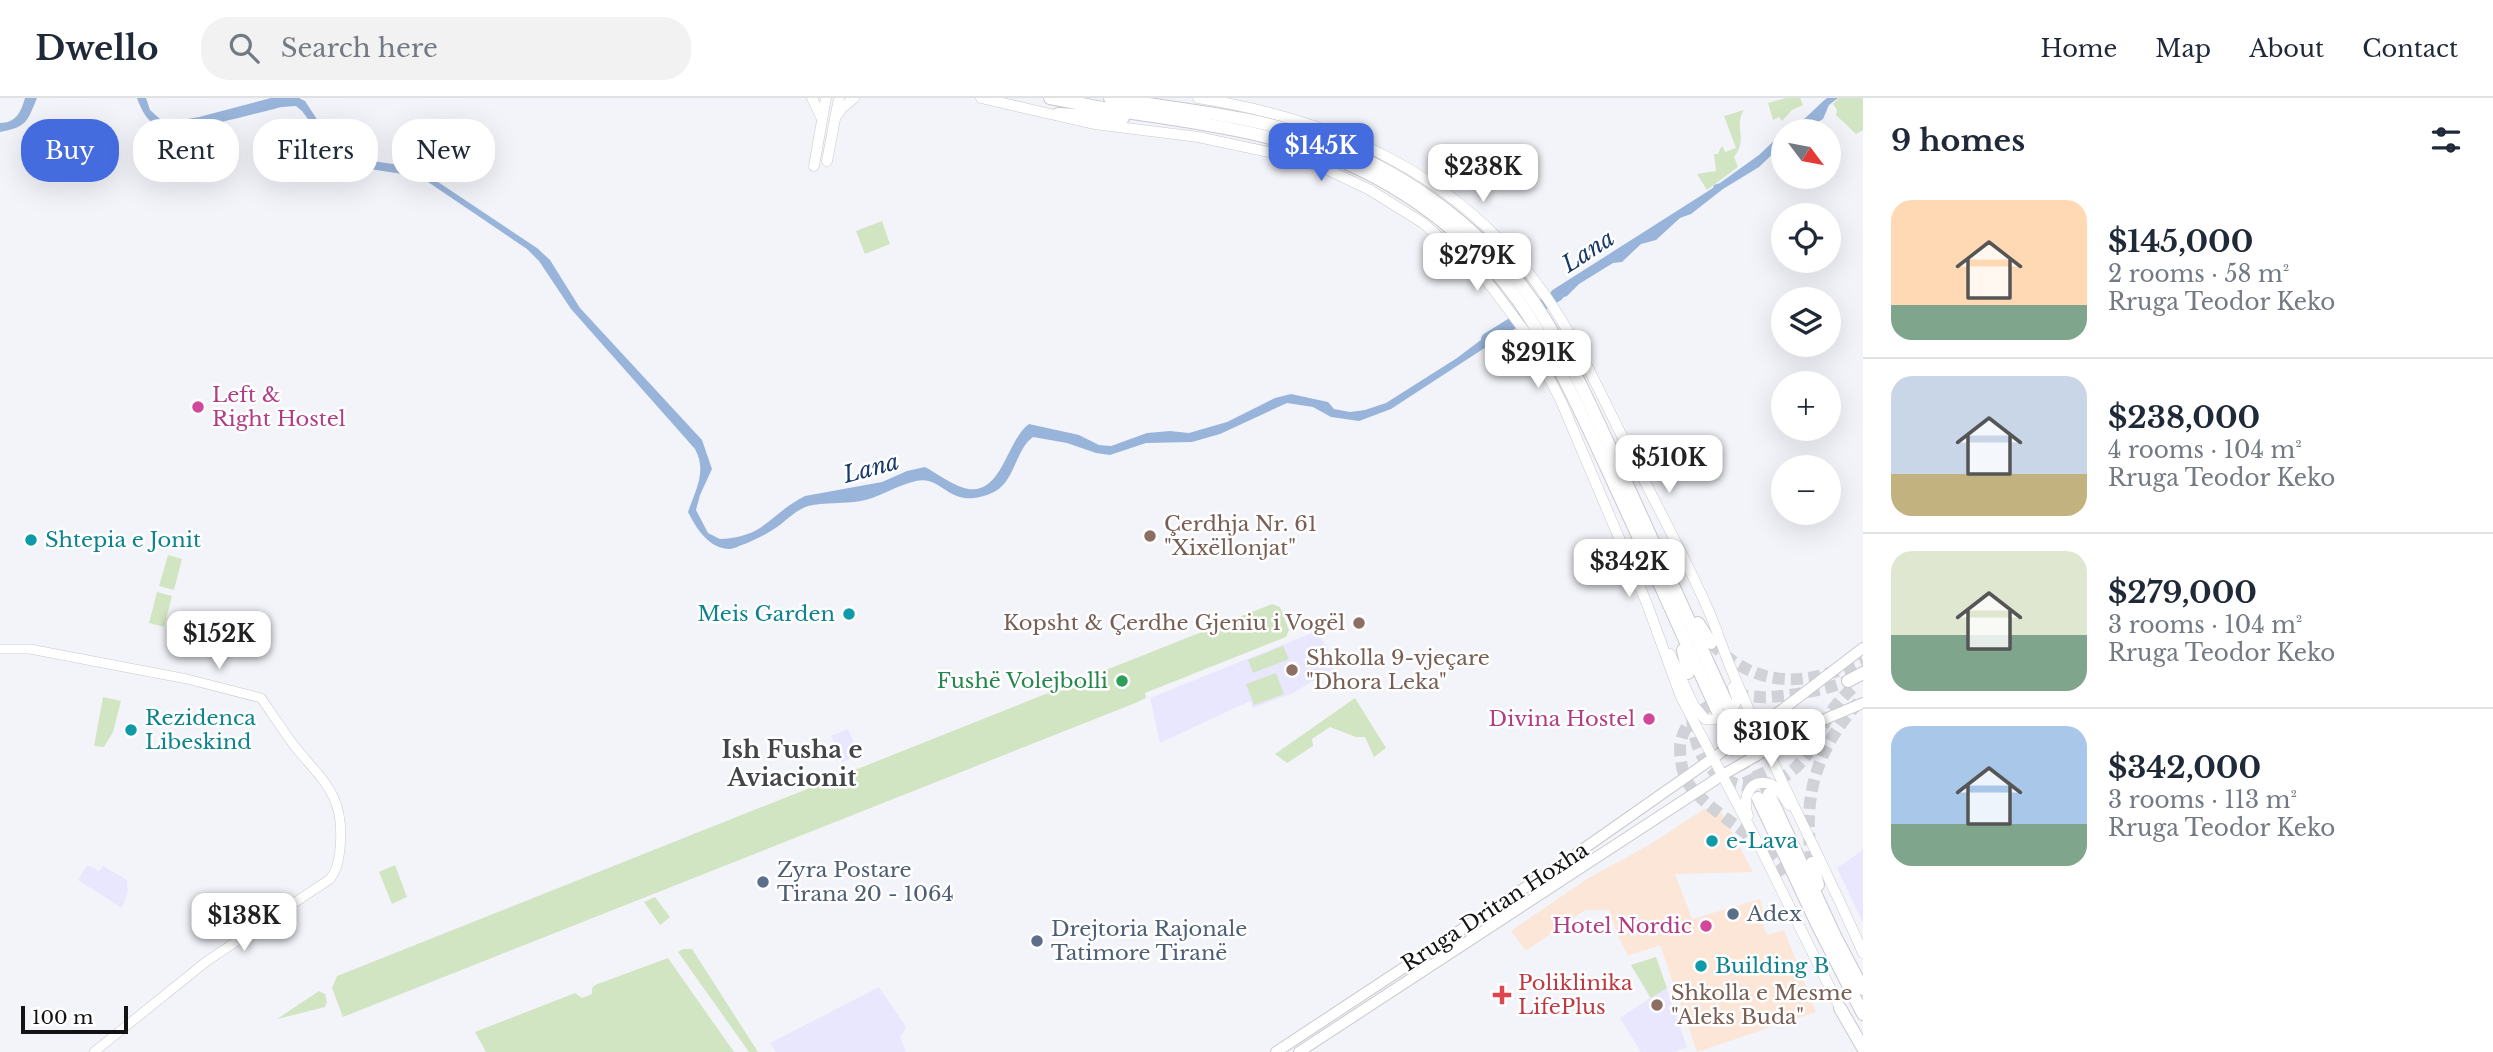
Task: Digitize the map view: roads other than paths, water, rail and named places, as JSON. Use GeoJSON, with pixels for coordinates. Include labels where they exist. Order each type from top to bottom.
{"type":"FeatureCollection","features":[{"type":"Feature","properties":{"kind":"highway"},"geometry":{"type":"LineString","coordinates":[[1050,98],[1196,110]]}},
{"type":"Feature","properties":{"kind":"highway"},"geometry":{"type":"LineString","coordinates":[[1110,98],[1249,120],[1315,138],[1394,174],[1434,200],[1500,259],[1526,301],[1536,327],[1599,452],[1680,632],[1722,707],[1652,538],[1580,383],[1536,327]]}},
{"type":"Feature","properties":{"kind":"highway"},"geometry":{"type":"LineString","coordinates":[[1145,98],[1196,110]]}},
{"type":"Feature","properties":{"kind":"highway"},"geometry":{"type":"LineString","coordinates":[[1058,114],[1183,125],[1196,110]]}},
{"type":"Feature","properties":{"kind":"highway"},"geometry":{"type":"LineString","coordinates":[[1652,538],[1714,638]]}},
{"type":"Feature","properties":{"kind":"highway"},"geometry":{"type":"LineString","coordinates":[[1680,632],[1688,673]]}},
{"type":"Feature","properties":{"kind":"highway"},"geometry":{"type":"LineString","coordinates":[[1855,682],[1863,673]]}},
{"type":"Feature","properties":{"kind":"highway"},"geometry":{"type":"LineString","coordinates":[[1863,989],[1764,796],[1817,924],[1863,1014]]}},
{"type":"Feature","properties":{"kind":"highway"},"geometry":{"type":"LineString","coordinates":[[1812,863],[1836,938]]}},
{"type":"Feature","properties":{"kind":"highway"},"geometry":{"type":"LineString","coordinates":[[1785,874],[1817,924]]}},
{"type":"Feature","properties":{"kind":"highway"},"geometry":{"type":"LineString","coordinates":[[1840,1008],[1862,1050]]}},
{"type":"Feature","properties":{"kind":"main road"},"geometry":{"type":"LineString","coordinates":[[812,98],[822,120]]}},
{"type":"Feature","properties":{"kind":"main road"},"geometry":{"type":"LineString","coordinates":[[814,166],[826,98]]}},
{"type":"Feature","properties":{"kind":"main road"},"geometry":{"type":"LineString","coordinates":[[827,161],[839,98]]}},
{"type":"Feature","properties":{"kind":"main road"},"geometry":{"type":"LineString","coordinates":[[835,121],[842,108],[854,98]]}},
{"type":"Feature","properties":{"kind":"main road"},"geometry":{"type":"LineString","coordinates":[[981,98],[1115,127],[1172,132],[1210,139],[1292,157],[1324,168],[1370,190],[1423,223],[1474,267],[1526,301],[1558,314],[1665,519],[1714,638],[1729,664],[1829,875],[1863,953]]}},
{"type":"Feature","properties":{"kind":"main road"},"geometry":{"type":"LineString","coordinates":[[1526,301],[1561,401],[1664,645],[1681,697],[1765,855],[1840,1008]]}},
{"type":"Feature","properties":{"kind":"main road"},"geometry":{"type":"LineString","coordinates":[[1664,645],[1675,661],[1699,714],[1712,720],[1732,709],[1737,699],[1714,638]]}},
{"type":"Feature","properties":{"kind":"main road","name":"Rruga Dritan Hoxha"},"geometry":{"type":"LineString","coordinates":[[1276,1052],[1579,852],[1863,648]]}},
{"type":"Feature","properties":{"kind":"main road","name":"Rruga Dritan Hoxha"},"geometry":{"type":"LineString","coordinates":[[1299,1052],[1721,776],[1826,717],[1863,703]]}},
{"type":"Feature","properties":{"kind":"main road"},"geometry":{"type":"LineString","coordinates":[[1765,855],[1744,803],[1749,790],[1759,784],[1771,785],[1783,796],[1805,839],[1829,875]]}},
{"type":"Feature","properties":{"kind":"street"},"geometry":{"type":"LineString","coordinates":[[0,649],[30,649],[187,679],[261,698],[294,745],[325,780],[337,802],[342,827],[339,860],[330,879],[207,961],[94,1052]]}},
{"type":"Feature","properties":{"kind":"water"},"geometry":{"type":"Polygon","coordinates":[[[25,98],[37,98],[27,119],[21,119],[21,125],[0,132],[0,123],[10,121],[22,108],[25,98]]]}},
{"type":"Feature","properties":{"kind":"water"},"geometry":{"type":"Polygon","coordinates":[[[137,98],[146,98],[150,110],[160,119],[148,119],[137,98]]]}},
{"type":"Feature","properties":{"kind":"water"},"geometry":{"type":"Polygon","coordinates":[[[271,98],[299,98],[305,101],[317,119],[308,119],[296,106],[237,118],[187,119],[271,98]]]}},
{"type":"Feature","properties":{"kind":"water"},"geometry":{"type":"Polygon","coordinates":[[[1827,98],[1838,98],[1829,105],[1823,119],[1804,119],[1827,98]]]}},
{"type":"Feature","properties":{"kind":"water"},"geometry":{"type":"Polygon","coordinates":[[[1771,144],[1771,156],[1759,167],[1723,189],[1691,214],[1680,218],[1656,240],[1641,244],[1622,262],[1613,263],[1579,284],[1567,296],[1556,300],[1551,291],[1713,188],[1771,144]]]}},
{"type":"Feature","properties":{"kind":"water"},"geometry":{"type":"Polygon","coordinates":[[[378,162],[392,164],[392,172],[378,170],[378,162]]]}},
{"type":"Feature","properties":{"kind":"water"},"geometry":{"type":"Polygon","coordinates":[[[428,182],[438,182],[537,248],[550,260],[580,308],[702,440],[712,469],[696,510],[708,533],[720,539],[748,534],[758,529],[805,496],[882,482],[907,471],[925,467],[959,486],[977,489],[987,485],[995,477],[1014,442],[1029,424],[1079,435],[1099,445],[1111,446],[1147,433],[1189,433],[1227,422],[1275,398],[1291,394],[1328,402],[1334,409],[1350,412],[1365,410],[1386,403],[1457,358],[1498,327],[1503,336],[1391,409],[1359,421],[1331,417],[1313,407],[1287,403],[1220,434],[1192,442],[1146,443],[1110,455],[1033,437],[1022,450],[1011,474],[994,492],[967,498],[957,496],[926,480],[916,481],[861,501],[808,506],[758,538],[730,549],[710,542],[688,512],[700,473],[695,449],[571,309],[539,261],[527,249],[428,182]]]}},
{"type":"Feature","properties":{"kind":"waterway","name":"Lana"},"geometry":{"type":"LineString","coordinates":[[1487,339],[1558,295]]}},
{"type":"Feature","properties":{"kind":"tunnel"},"geometry":{"type":"LineString","coordinates":[[1711,643],[1747,669],[1783,679],[1822,675],[1863,661]]}},
{"type":"Feature","properties":{"kind":"tunnel"},"geometry":{"type":"LineString","coordinates":[[1785,874],[1766,850],[1691,788],[1682,766],[1682,738],[1692,720],[1719,701],[1739,696],[1766,697],[1800,693],[1848,681]]}},
{"type":"Feature","properties":{"kind":"tunnel"},"geometry":{"type":"LineString","coordinates":[[1692,719],[1698,747],[1713,770],[1740,785],[1763,785],[1783,777],[1801,762],[1832,711],[1854,686]]}},
{"type":"Feature","properties":{"kind":"tunnel"},"geometry":{"type":"LineString","coordinates":[[1812,863],[1809,818],[1815,776],[1832,738],[1859,702]]}},
{"type":"Feature","properties":{"kind":"tunnel"},"geometry":{"type":"LineString","coordinates":[[1727,704],[1767,790]]}},
{"type":"Feature","properties":{"kind":"tunnel"},"geometry":{"type":"LineString","coordinates":[[1717,710],[1755,792]]}},
{"type":"Feature","properties":{"kind":"place","name":"Left & Right Hostel"},"geometry":{"type":"Point","coordinates":[198,407]}},
{"type":"Feature","properties":{"kind":"place","name":"Çerdhja Nr. 61 \"Xixëllonjat\""},"geometry":{"type":"Point","coordinates":[1150,536]}},
{"type":"Feature","properties":{"kind":"place","name":"Shtepia e Jonit"},"geometry":{"type":"Point","coordinates":[31,540]}},
{"type":"Feature","properties":{"kind":"place","name":"Meis Garden"},"geometry":{"type":"Point","coordinates":[849,614]}},
{"type":"Feature","properties":{"kind":"place","name":"Kopsht & Çerdhe Gjeniu i Vogël"},"geometry":{"type":"Point","coordinates":[1359,623]}},
{"type":"Feature","properties":{"kind":"place","name":"Shkolla 9-vjeçare \"Dhora Leka\""},"geometry":{"type":"Point","coordinates":[1292,670]}},
{"type":"Feature","properties":{"kind":"place","name":"Fushë Volejbolli"},"geometry":{"type":"Point","coordinates":[1122,681]}},
{"type":"Feature","properties":{"kind":"place","name":"Divina Hostel"},"geometry":{"type":"Point","coordinates":[1649,719]}},
{"type":"Feature","properties":{"kind":"place","name":"Rezidenca Libeskind"},"geometry":{"type":"Point","coordinates":[131,730]}},
{"type":"Feature","properties":{"kind":"place","name":"e-Lava"},"geometry":{"type":"Point","coordinates":[1712,841]}},
{"type":"Feature","properties":{"kind":"place","name":"Zyra Postare Tirana 20 - 1064"},"geometry":{"type":"Point","coordinates":[763,882]}},
{"type":"Feature","properties":{"kind":"place","name":"Adex"},"geometry":{"type":"Point","coordinates":[1733,914]}},
{"type":"Feature","properties":{"kind":"place","name":"Hotel Nordic"},"geometry":{"type":"Point","coordinates":[1706,926]}},
{"type":"Feature","properties":{"kind":"place","name":"Drejtoria Rajonale Tatimore Tiranë"},"geometry":{"type":"Point","coordinates":[1037,941]}},
{"type":"Feature","properties":{"kind":"place","name":"Building B"},"geometry":{"type":"Point","coordinates":[1701,966]}},
{"type":"Feature","properties":{"kind":"place","name":"Poliklinika LifePlus"},"geometry":{"type":"Point","coordinates":[1502,995]}},
{"type":"Feature","properties":{"kind":"place","name":"Shkolla e Mesme \"Aleks Buda\""},"geometry":{"type":"Point","coordinates":[1657,1005]}},
{"type":"Feature","properties":{"kind":"district","name":"Ish Fusha e Aviacionit"},"geometry":{"type":"Point","coordinates":[792,763]}}]}
